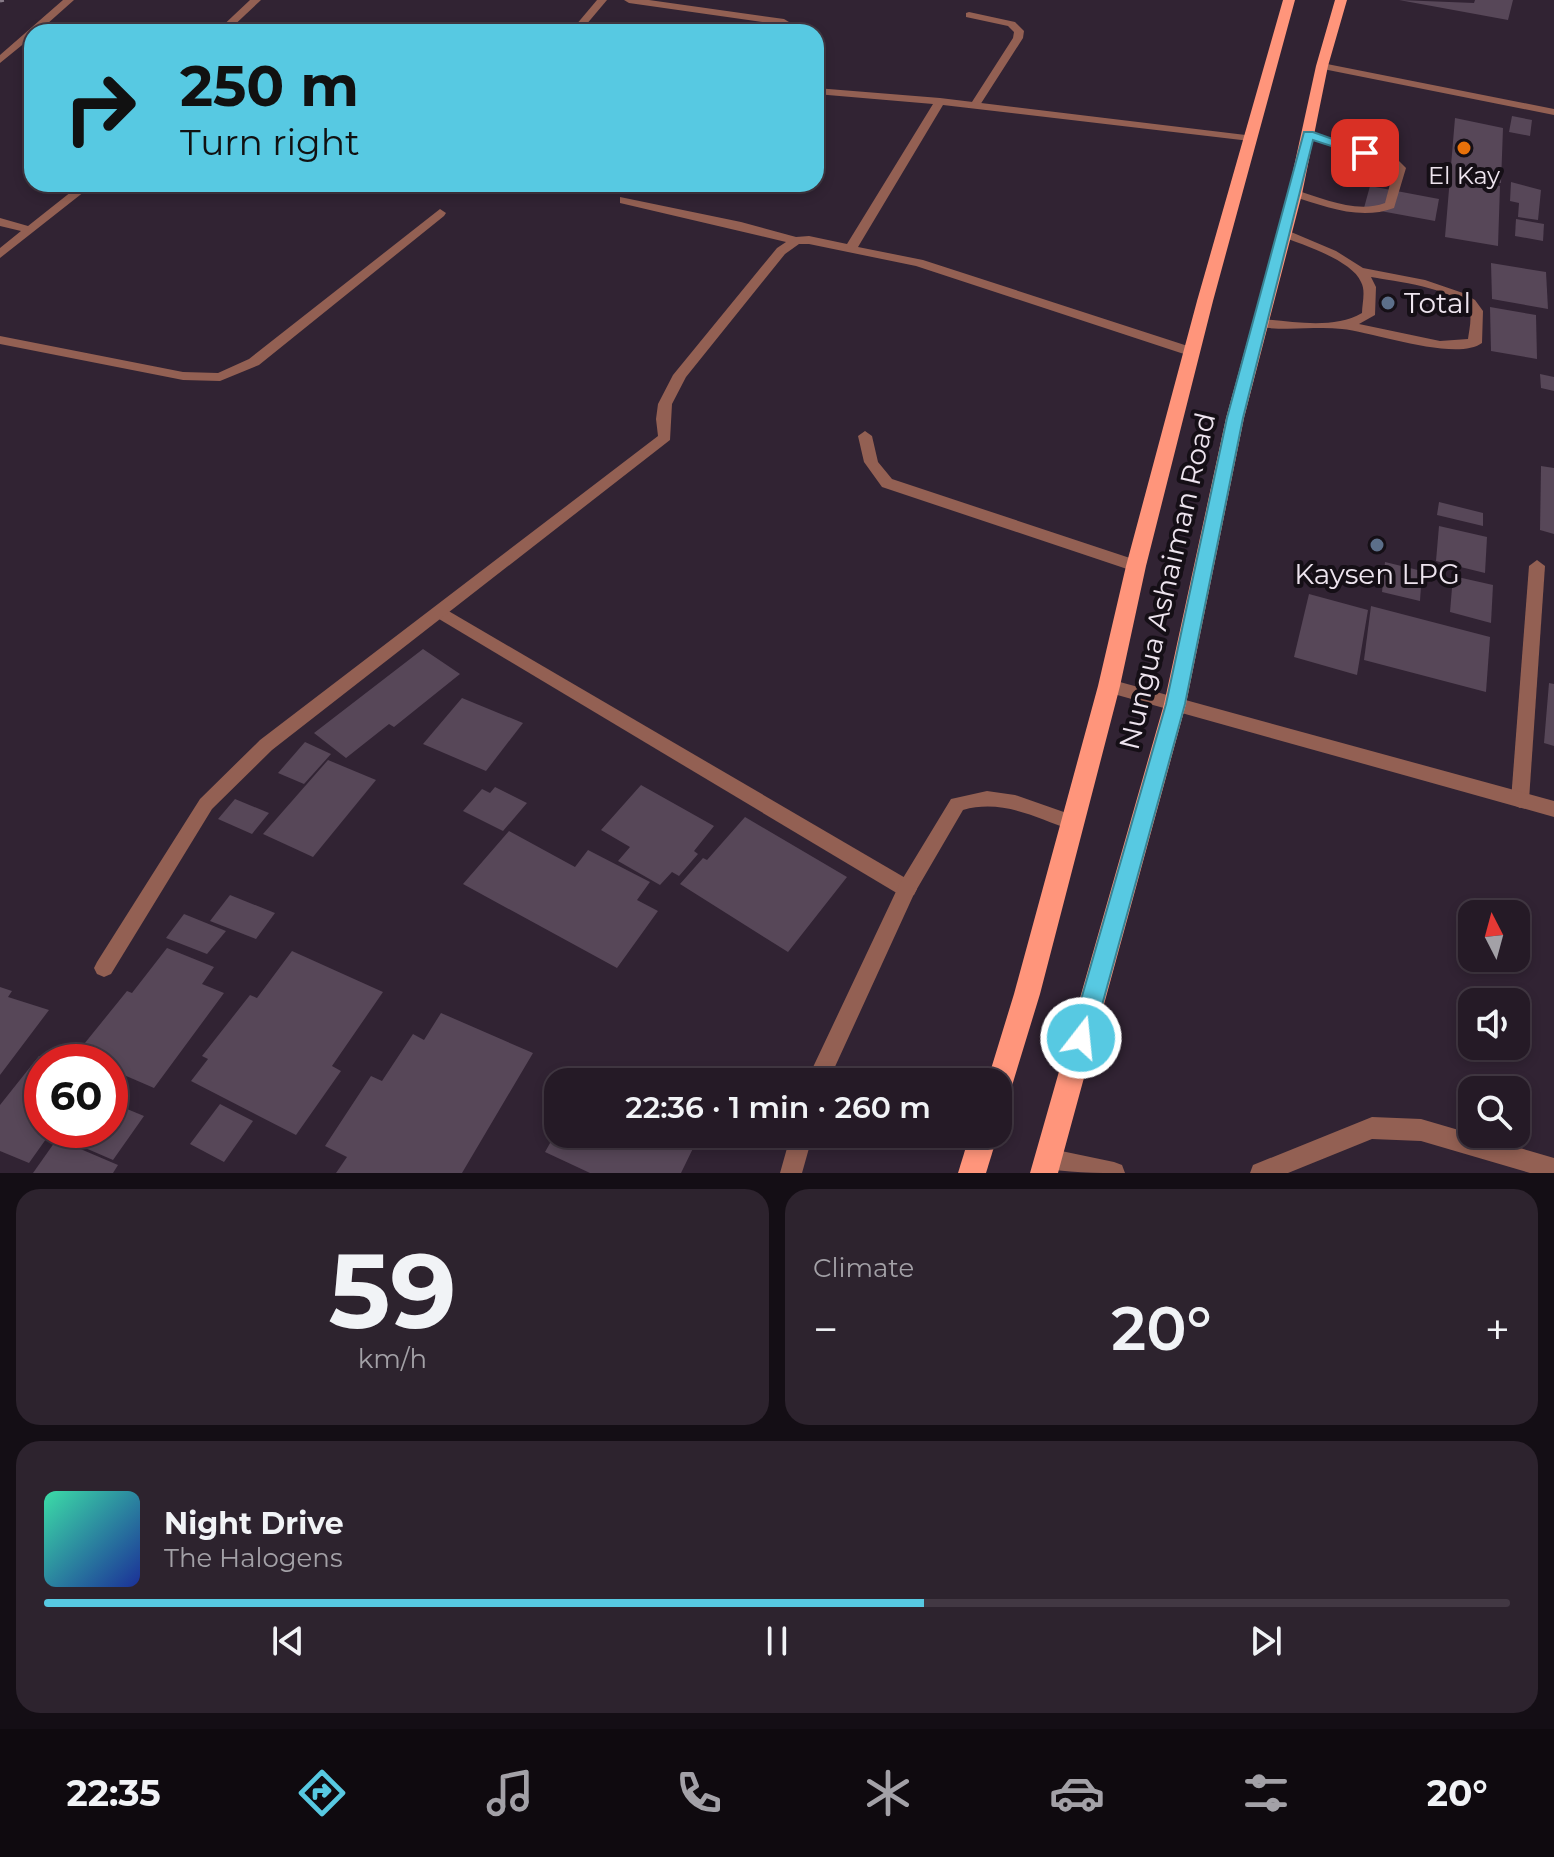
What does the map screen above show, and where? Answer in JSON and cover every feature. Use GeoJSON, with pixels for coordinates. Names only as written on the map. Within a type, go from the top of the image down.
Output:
{"type":"FeatureCollection","features":[{"type":"Feature","properties":{"kind":"main road","name":"Nungua Ashaiman Road"},"geometry":{"type":"LineString","coordinates":[[1004,1068],[1109,686],[1136,566],[1192,352],[1289,0]]}},
{"type":"Feature","properties":{"kind":"main road","name":"Nungua Ashaiman Road"},"geometry":{"type":"LineString","coordinates":[[1046,1166],[1175,704],[1235,418],[1295,194],[1322,66],[1341,0]]}},
{"type":"Feature","properties":{"kind":"main road"},"geometry":{"type":"LineString","coordinates":[[972,1173],[980,1148]]}},
{"type":"Feature","properties":{"kind":"street"},"geometry":{"type":"LineString","coordinates":[[41,24],[69,0]]}},
{"type":"Feature","properties":{"kind":"street"},"geometry":{"type":"LineString","coordinates":[[230,24],[256,0]]}},
{"type":"Feature","properties":{"kind":"street"},"geometry":{"type":"LineString","coordinates":[[582,24],[602,0]]}},
{"type":"Feature","properties":{"kind":"street"},"geometry":{"type":"LineString","coordinates":[[629,0],[784,22]]}},
{"type":"Feature","properties":{"kind":"street"},"geometry":{"type":"LineString","coordinates":[[969,15],[1011,24],[1019,31],[1018,38],[975,105]]}},
{"type":"Feature","properties":{"kind":"street"},"geometry":{"type":"LineString","coordinates":[[0,60],[24,39]]}},
{"type":"Feature","properties":{"kind":"street"},"geometry":{"type":"LineString","coordinates":[[1322,66],[1554,112]]}},
{"type":"Feature","properties":{"kind":"street"},"geometry":{"type":"LineString","coordinates":[[824,92],[940,101],[1250,138]]}},
{"type":"Feature","properties":{"kind":"street"},"geometry":{"type":"LineString","coordinates":[[851,248],[940,101]]}},
{"type":"Feature","properties":{"kind":"street"},"geometry":{"type":"LineString","coordinates":[[1295,194],[1368,211],[1382,210],[1390,205],[1400,168],[1394,162],[1308,135]]}},
{"type":"Feature","properties":{"kind":"street"},"geometry":{"type":"LineString","coordinates":[[0,254],[78,192]]}},
{"type":"Feature","properties":{"kind":"street"},"geometry":{"type":"LineString","coordinates":[[624,200],[796,241],[809,240],[851,248],[932,267],[1192,352]]}},
{"type":"Feature","properties":{"kind":"street"},"geometry":{"type":"LineString","coordinates":[[0,340],[183,376],[220,377],[254,362],[440,213]]}},
{"type":"Feature","properties":{"kind":"street"},"geometry":{"type":"LineString","coordinates":[[0,222],[29,230]]}},
{"type":"Feature","properties":{"kind":"street"},"geometry":{"type":"LineString","coordinates":[[1260,323],[1343,325],[1360,323],[1368,315],[1369,284],[1360,271],[1343,259],[1284,233]]}},
{"type":"Feature","properties":{"kind":"street"},"geometry":{"type":"LineString","coordinates":[[104,968],[206,804],[266,745],[656,447],[665,437],[660,414],[667,395],[680,375],[781,251],[796,241]]}},
{"type":"Feature","properties":{"kind":"street"},"geometry":{"type":"LineString","coordinates":[[1343,325],[1440,345],[1475,343],[1476,311],[1468,299],[1452,292],[1360,271]]}},
{"type":"Feature","properties":{"kind":"street"},"geometry":{"type":"LineString","coordinates":[[865,436],[871,463],[887,483],[1136,566]]}},
{"type":"Feature","properties":{"kind":"street"},"geometry":{"type":"LineString","coordinates":[[1520,800],[1537,566]]}},
{"type":"Feature","properties":{"kind":"street"},"geometry":{"type":"LineString","coordinates":[[440,612],[907,889]]}},
{"type":"Feature","properties":{"kind":"street"},"geometry":{"type":"LineString","coordinates":[[1109,686],[1554,809]]}},
{"type":"Feature","properties":{"kind":"street"},"geometry":{"type":"LineString","coordinates":[[824,1068],[907,889],[957,804],[976,797],[1001,797],[1071,822]]}},
{"type":"Feature","properties":{"kind":"street"},"geometry":{"type":"LineString","coordinates":[[1261,1173],[1372,1128],[1421,1130],[1554,1169]]}},
{"type":"Feature","properties":{"kind":"street"},"geometry":{"type":"LineString","coordinates":[[791,1173],[798,1148]]}},
{"type":"Feature","properties":{"kind":"street"},"geometry":{"type":"LineString","coordinates":[[1046,1166],[1114,1173]]}},
{"type":"Feature","properties":{"kind":"building"},"geometry":{"type":"Polygon","coordinates":[[[1399,0],[1474,3],[1475,0],[1513,0],[1508,20],[1399,0]]]}},
{"type":"Feature","properties":{"kind":"building"},"geometry":{"type":"Polygon","coordinates":[[[1512,116],[1532,120],[1530,136],[1509,132],[1512,116]]]}},
{"type":"Feature","properties":{"kind":"building"},"geometry":{"type":"Polygon","coordinates":[[[1455,118],[1503,128],[1501,183],[1492,182],[1500,186],[1498,246],[1445,237],[1455,118]]]}},
{"type":"Feature","properties":{"kind":"building"},"geometry":{"type":"Polygon","coordinates":[[[1511,182],[1541,190],[1538,220],[1518,217],[1519,203],[1510,201],[1511,182]]]}},
{"type":"Feature","properties":{"kind":"building"},"geometry":{"type":"Polygon","coordinates":[[[1370,186],[1439,199],[1435,221],[1364,208],[1370,186]]]}},
{"type":"Feature","properties":{"kind":"building"},"geometry":{"type":"Polygon","coordinates":[[[1516,219],[1544,224],[1543,241],[1515,236],[1516,219]]]}},
{"type":"Feature","properties":{"kind":"building"},"geometry":{"type":"Polygon","coordinates":[[[1491,263],[1546,272],[1548,309],[1492,299],[1491,263]]]}},
{"type":"Feature","properties":{"kind":"building"},"geometry":{"type":"Polygon","coordinates":[[[1490,307],[1536,315],[1537,359],[1491,351],[1490,307]]]}},
{"type":"Feature","properties":{"kind":"building"},"geometry":{"type":"Polygon","coordinates":[[[1540,374],[1554,377],[1554,391],[1541,388],[1540,374]]]}},
{"type":"Feature","properties":{"kind":"building"},"geometry":{"type":"Polygon","coordinates":[[[1541,466],[1554,468],[1554,534],[1540,530],[1541,466]]]}},
{"type":"Feature","properties":{"kind":"building"},"geometry":{"type":"Polygon","coordinates":[[[1439,502],[1483,513],[1483,526],[1437,515],[1439,502]]]}},
{"type":"Feature","properties":{"kind":"building"},"geometry":{"type":"Polygon","coordinates":[[[1439,526],[1487,537],[1485,573],[1436,561],[1439,526]]]}},
{"type":"Feature","properties":{"kind":"building"},"geometry":{"type":"Polygon","coordinates":[[[1385,562],[1422,571],[1420,601],[1382,592],[1385,562]]]}},
{"type":"Feature","properties":{"kind":"building"},"geometry":{"type":"Polygon","coordinates":[[[1453,576],[1493,585],[1491,623],[1450,612],[1453,576]]]}},
{"type":"Feature","properties":{"kind":"building"},"geometry":{"type":"Polygon","coordinates":[[[1309,594],[1368,610],[1357,675],[1294,657],[1309,594]]]}},
{"type":"Feature","properties":{"kind":"building"},"geometry":{"type":"Polygon","coordinates":[[[1371,606],[1490,637],[1486,692],[1364,660],[1371,606]]]}},
{"type":"Feature","properties":{"kind":"building"},"geometry":{"type":"Polygon","coordinates":[[[423,649],[460,674],[394,727],[389,724],[346,758],[314,733],[423,649]]]}},
{"type":"Feature","properties":{"kind":"building"},"geometry":{"type":"Polygon","coordinates":[[[1549,683],[1554,684],[1554,746],[1544,743],[1549,683]]]}},
{"type":"Feature","properties":{"kind":"building"},"geometry":{"type":"Polygon","coordinates":[[[462,698],[523,723],[486,771],[423,744],[462,698]]]}},
{"type":"Feature","properties":{"kind":"building"},"geometry":{"type":"Polygon","coordinates":[[[305,742],[331,754],[304,784],[278,773],[305,742]]]}},
{"type":"Feature","properties":{"kind":"building"},"geometry":{"type":"Polygon","coordinates":[[[328,760],[376,780],[313,857],[263,834],[328,760]]]}},
{"type":"Feature","properties":{"kind":"building"},"geometry":{"type":"Polygon","coordinates":[[[641,785],[714,826],[694,851],[698,854],[679,876],[672,872],[660,885],[618,861],[630,847],[601,830],[641,785]]]}},
{"type":"Feature","properties":{"kind":"building"},"geometry":{"type":"Polygon","coordinates":[[[495,787],[527,803],[503,831],[463,811],[482,789],[490,793],[495,787]]]}},
{"type":"Feature","properties":{"kind":"building"},"geometry":{"type":"Polygon","coordinates":[[[235,799],[269,813],[252,834],[218,819],[235,799]]]}},
{"type":"Feature","properties":{"kind":"building"},"geometry":{"type":"Polygon","coordinates":[[[745,817],[847,877],[788,952],[680,884],[703,858],[707,860],[745,817]]]}},
{"type":"Feature","properties":{"kind":"building"},"geometry":{"type":"Polygon","coordinates":[[[509,831],[575,867],[588,850],[650,882],[637,900],[658,911],[617,968],[463,884],[509,831]]]}},
{"type":"Feature","properties":{"kind":"building"},"geometry":{"type":"Polygon","coordinates":[[[230,895],[275,913],[256,939],[210,921],[230,895]]]}},
{"type":"Feature","properties":{"kind":"building"},"geometry":{"type":"Polygon","coordinates":[[[184,914],[226,931],[207,954],[166,938],[184,914]]]}},
{"type":"Feature","properties":{"kind":"building"},"geometry":{"type":"Polygon","coordinates":[[[167,948],[214,967],[202,984],[224,993],[154,1088],[128,1077],[128,1044],[84,1044],[127,991],[132,993],[167,948]]]}},
{"type":"Feature","properties":{"kind":"building"},"geometry":{"type":"Polygon","coordinates":[[[292,951],[383,992],[332,1066],[341,1071],[296,1135],[191,1081],[208,1059],[202,1056],[250,995],[257,998],[292,951]]]}},
{"type":"Feature","properties":{"kind":"building"},"geometry":{"type":"Polygon","coordinates":[[[0,987],[12,991],[8,997],[49,1010],[0,1075],[0,987]]]}},
{"type":"Feature","properties":{"kind":"building"},"geometry":{"type":"Polygon","coordinates":[[[441,1013],[533,1053],[462,1173],[336,1173],[347,1157],[325,1146],[371,1076],[382,1081],[413,1034],[424,1040],[441,1013]]]}},
{"type":"Feature","properties":{"kind":"building"},"geometry":{"type":"Polygon","coordinates":[[[24,1075],[24,1148],[40,1148],[29,1163],[0,1151],[0,1105],[24,1075]]]}},
{"type":"Feature","properties":{"kind":"building"},"geometry":{"type":"Polygon","coordinates":[[[220,1104],[253,1121],[224,1162],[190,1144],[220,1104]]]}},
{"type":"Feature","properties":{"kind":"building"},"geometry":{"type":"Polygon","coordinates":[[[128,1109],[144,1116],[128,1139],[128,1109]]]}},
{"type":"Feature","properties":{"kind":"building"},"geometry":{"type":"Polygon","coordinates":[[[51,1148],[78,1148],[118,1165],[113,1173],[33,1173],[51,1148]]]}},
{"type":"Feature","properties":{"kind":"building"},"geometry":{"type":"Polygon","coordinates":[[[85,1148],[121,1148],[113,1160],[85,1148]]]}},
{"type":"Feature","properties":{"kind":"building"},"geometry":{"type":"Polygon","coordinates":[[[547,1148],[693,1148],[681,1173],[590,1173],[545,1152],[547,1148]]]}},
{"type":"Feature","properties":{"kind":"place","name":"El Kay"},"geometry":{"type":"Point","coordinates":[1464,148]}},
{"type":"Feature","properties":{"kind":"place","name":"Total"},"geometry":{"type":"Point","coordinates":[1388,303]}},
{"type":"Feature","properties":{"kind":"place","name":"Kaysen LPG"},"geometry":{"type":"Point","coordinates":[1377,545]}},
{"type":"Feature","properties":{"kind":"route"},"geometry":{"type":"LineString","coordinates":[[1081,1038],[1175,704],[1235,418],[1308,135],[1365,153]]}}]}
